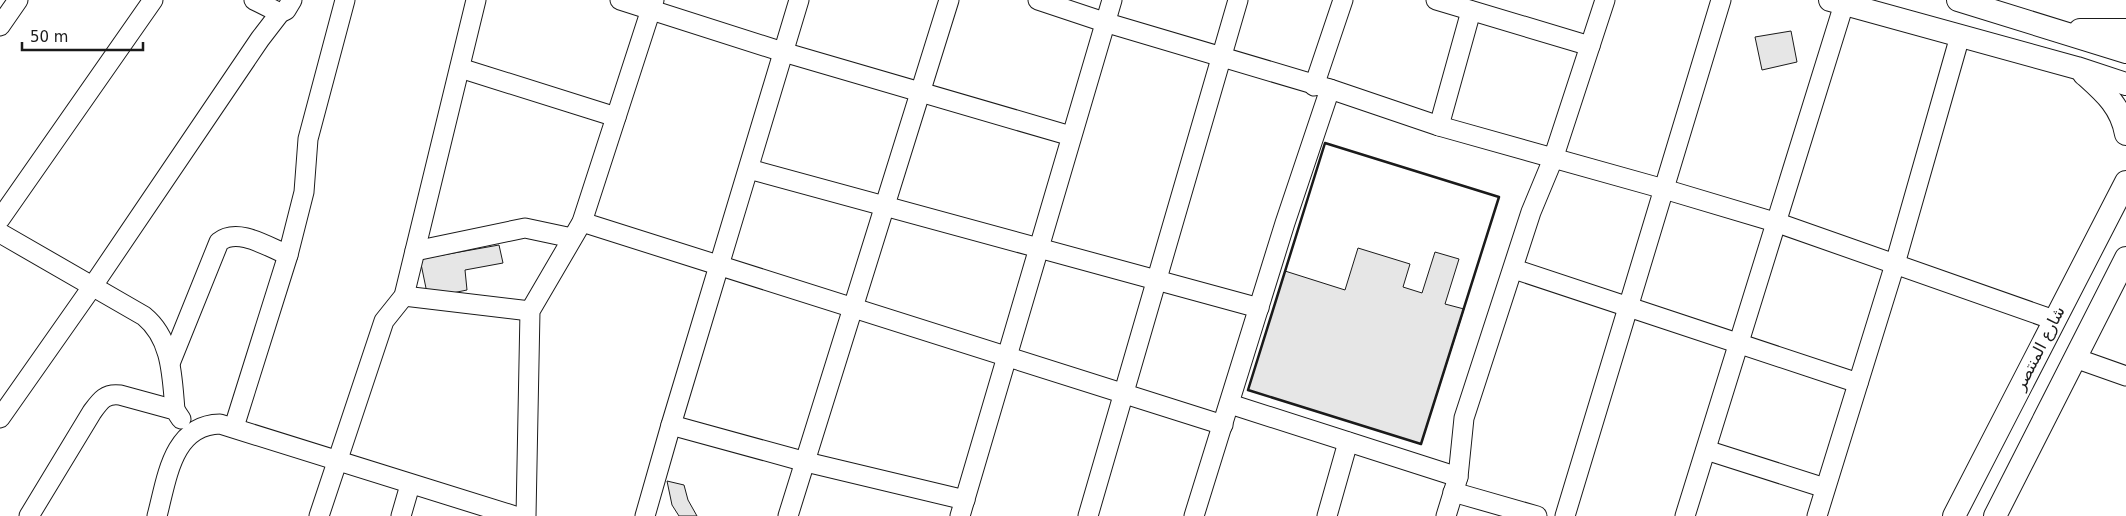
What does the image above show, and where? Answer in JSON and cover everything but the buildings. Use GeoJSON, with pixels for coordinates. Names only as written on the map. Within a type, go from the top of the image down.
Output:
{"type":"FeatureCollection","features":[{"type":"Feature","properties":{"kind":"main road"},"geometry":{"type":"LineString","coordinates":[[1958,0],[2126,52]]}},
{"type":"Feature","properties":{"kind":"main road"},"geometry":{"type":"LineString","coordinates":[[1837,2],[2077,68],[2126,84]]}},
{"type":"Feature","properties":{"kind":"main road"},"geometry":{"type":"LineString","coordinates":[[2055,30],[2126,30]]}},
{"type":"Feature","properties":{"kind":"main road"},"geometry":{"type":"LineString","coordinates":[[2077,68],[2111,98],[2126,134]]}},
{"type":"Feature","properties":{"kind":"main road","name":"شارع المنتصر"},"geometry":{"type":"LineString","coordinates":[[1954,516],[2054,320],[2119,200],[2126,182]]}},
{"type":"Feature","properties":{"kind":"main road"},"geometry":{"type":"LineString","coordinates":[[1995,516],[2126,258]]}},
{"type":"Feature","properties":{"kind":"street"},"geometry":{"type":"LineString","coordinates":[[0,26],[18,0]]}},
{"type":"Feature","properties":{"kind":"street"},"geometry":{"type":"LineString","coordinates":[[0,219],[153,0]]}},
{"type":"Feature","properties":{"kind":"street"},"geometry":{"type":"LineString","coordinates":[[0,418],[286,6],[254,0]]}},
{"type":"Feature","properties":{"kind":"street"},"geometry":{"type":"LineString","coordinates":[[234,427],[288,255],[304,192],[308,138],[345,0]]}},
{"type":"Feature","properties":{"kind":"street"},"geometry":{"type":"LineString","coordinates":[[318,516],[384,321],[404,296],[476,0]]}},
{"type":"Feature","properties":{"kind":"street"},"geometry":{"type":"LineString","coordinates":[[620,0],[652,5],[783,52],[1071,136]]}},
{"type":"Feature","properties":{"kind":"street"},"geometry":{"type":"LineString","coordinates":[[645,516],[799,0]]}},
{"type":"Feature","properties":{"kind":"street"},"geometry":{"type":"LineString","coordinates":[[788,516],[949,0]]}},
{"type":"Feature","properties":{"kind":"street"},"geometry":{"type":"LineString","coordinates":[[1038,0],[1104,22],[1322,87],[1439,126],[1778,223],[2054,320]]}},
{"type":"Feature","properties":{"kind":"street"},"geometry":{"type":"LineString","coordinates":[[671,425],[962,508],[1112,0]]}},
{"type":"Feature","properties":{"kind":"street"},"geometry":{"type":"LineString","coordinates":[[1088,516],[1238,0]]}},
{"type":"Feature","properties":{"kind":"street"},"geometry":{"type":"LineString","coordinates":[[1194,516],[1259,308],[1322,87],[1343,0]]}},
{"type":"Feature","properties":{"kind":"street"},"geometry":{"type":"LineString","coordinates":[[1436,0],[1590,46]]}},
{"type":"Feature","properties":{"kind":"street"},"geometry":{"type":"LineString","coordinates":[[1446,516],[1455,484],[1464,418],[1531,212],[1553,159],[1605,0]]}},
{"type":"Feature","properties":{"kind":"street"},"geometry":{"type":"LineString","coordinates":[[1564,516],[1721,0]]}},
{"type":"Feature","properties":{"kind":"street"},"geometry":{"type":"LineString","coordinates":[[1685,516],[1778,223],[1837,2]]}},
{"type":"Feature","properties":{"kind":"street"},"geometry":{"type":"LineString","coordinates":[[526,516],[530,311],[582,222],[652,5]]}},
{"type":"Feature","properties":{"kind":"street"},"geometry":{"type":"LineString","coordinates":[[1439,126],[1471,10]]}},
{"type":"Feature","properties":{"kind":"street"},"geometry":{"type":"LineString","coordinates":[[1817,516],[1895,264],[1960,36]]}},
{"type":"Feature","properties":{"kind":"street"},"geometry":{"type":"LineString","coordinates":[[460,68],[616,117]]}},
{"type":"Feature","properties":{"kind":"street"},"geometry":{"type":"LineString","coordinates":[[749,168],[1259,308]]}},
{"type":"Feature","properties":{"kind":"street"},"geometry":{"type":"LineString","coordinates":[[582,222],[721,264],[1223,425]]}},
{"type":"Feature","properties":{"kind":"street"},"geometry":{"type":"LineString","coordinates":[[415,251],[525,228],[572,238]]}},
{"type":"Feature","properties":{"kind":"street"},"geometry":{"type":"LineString","coordinates":[[0,233],[92,288],[144,316],[154,324],[171,361],[175,410],[190,433]]}},
{"type":"Feature","properties":{"kind":"street"},"geometry":{"type":"LineString","coordinates":[[171,361],[219,242],[225,237],[241,236],[288,255]]}},
{"type":"Feature","properties":{"kind":"street"},"geometry":{"type":"LineString","coordinates":[[1514,269],[1740,342],[1858,383]]}},
{"type":"Feature","properties":{"kind":"street"},"geometry":{"type":"LineString","coordinates":[[404,296],[530,311]]}},
{"type":"Feature","properties":{"kind":"street"},"geometry":{"type":"LineString","coordinates":[[2075,358],[2126,376]]}},
{"type":"Feature","properties":{"kind":"street"},"geometry":{"type":"LineString","coordinates":[[29,516],[92,412],[104,397],[112,394],[120,395],[175,410]]}},
{"type":"Feature","properties":{"kind":"street"},"geometry":{"type":"LineString","coordinates":[[1230,404],[1348,442],[1537,516]]}},
{"type":"Feature","properties":{"kind":"street"},"geometry":{"type":"LineString","coordinates":[[157,516],[172,463],[181,444],[190,433],[206,424],[234,427],[337,459],[480,511],[515,516]]}},
{"type":"Feature","properties":{"kind":"street"},"geometry":{"type":"LineString","coordinates":[[1327,516],[1348,442]]}},
{"type":"Feature","properties":{"kind":"street"},"geometry":{"type":"LineString","coordinates":[[1706,450],[1825,488]]}},
{"type":"Feature","properties":{"kind":"street"},"geometry":{"type":"LineString","coordinates":[[401,516],[410,485]]}},
{"type":"Feature","properties":{"kind":"wall"},"geometry":{"type":"LineString","coordinates":[[1325,143],[1499,197],[1421,444],[1248,390],[1325,143]]}}]}
